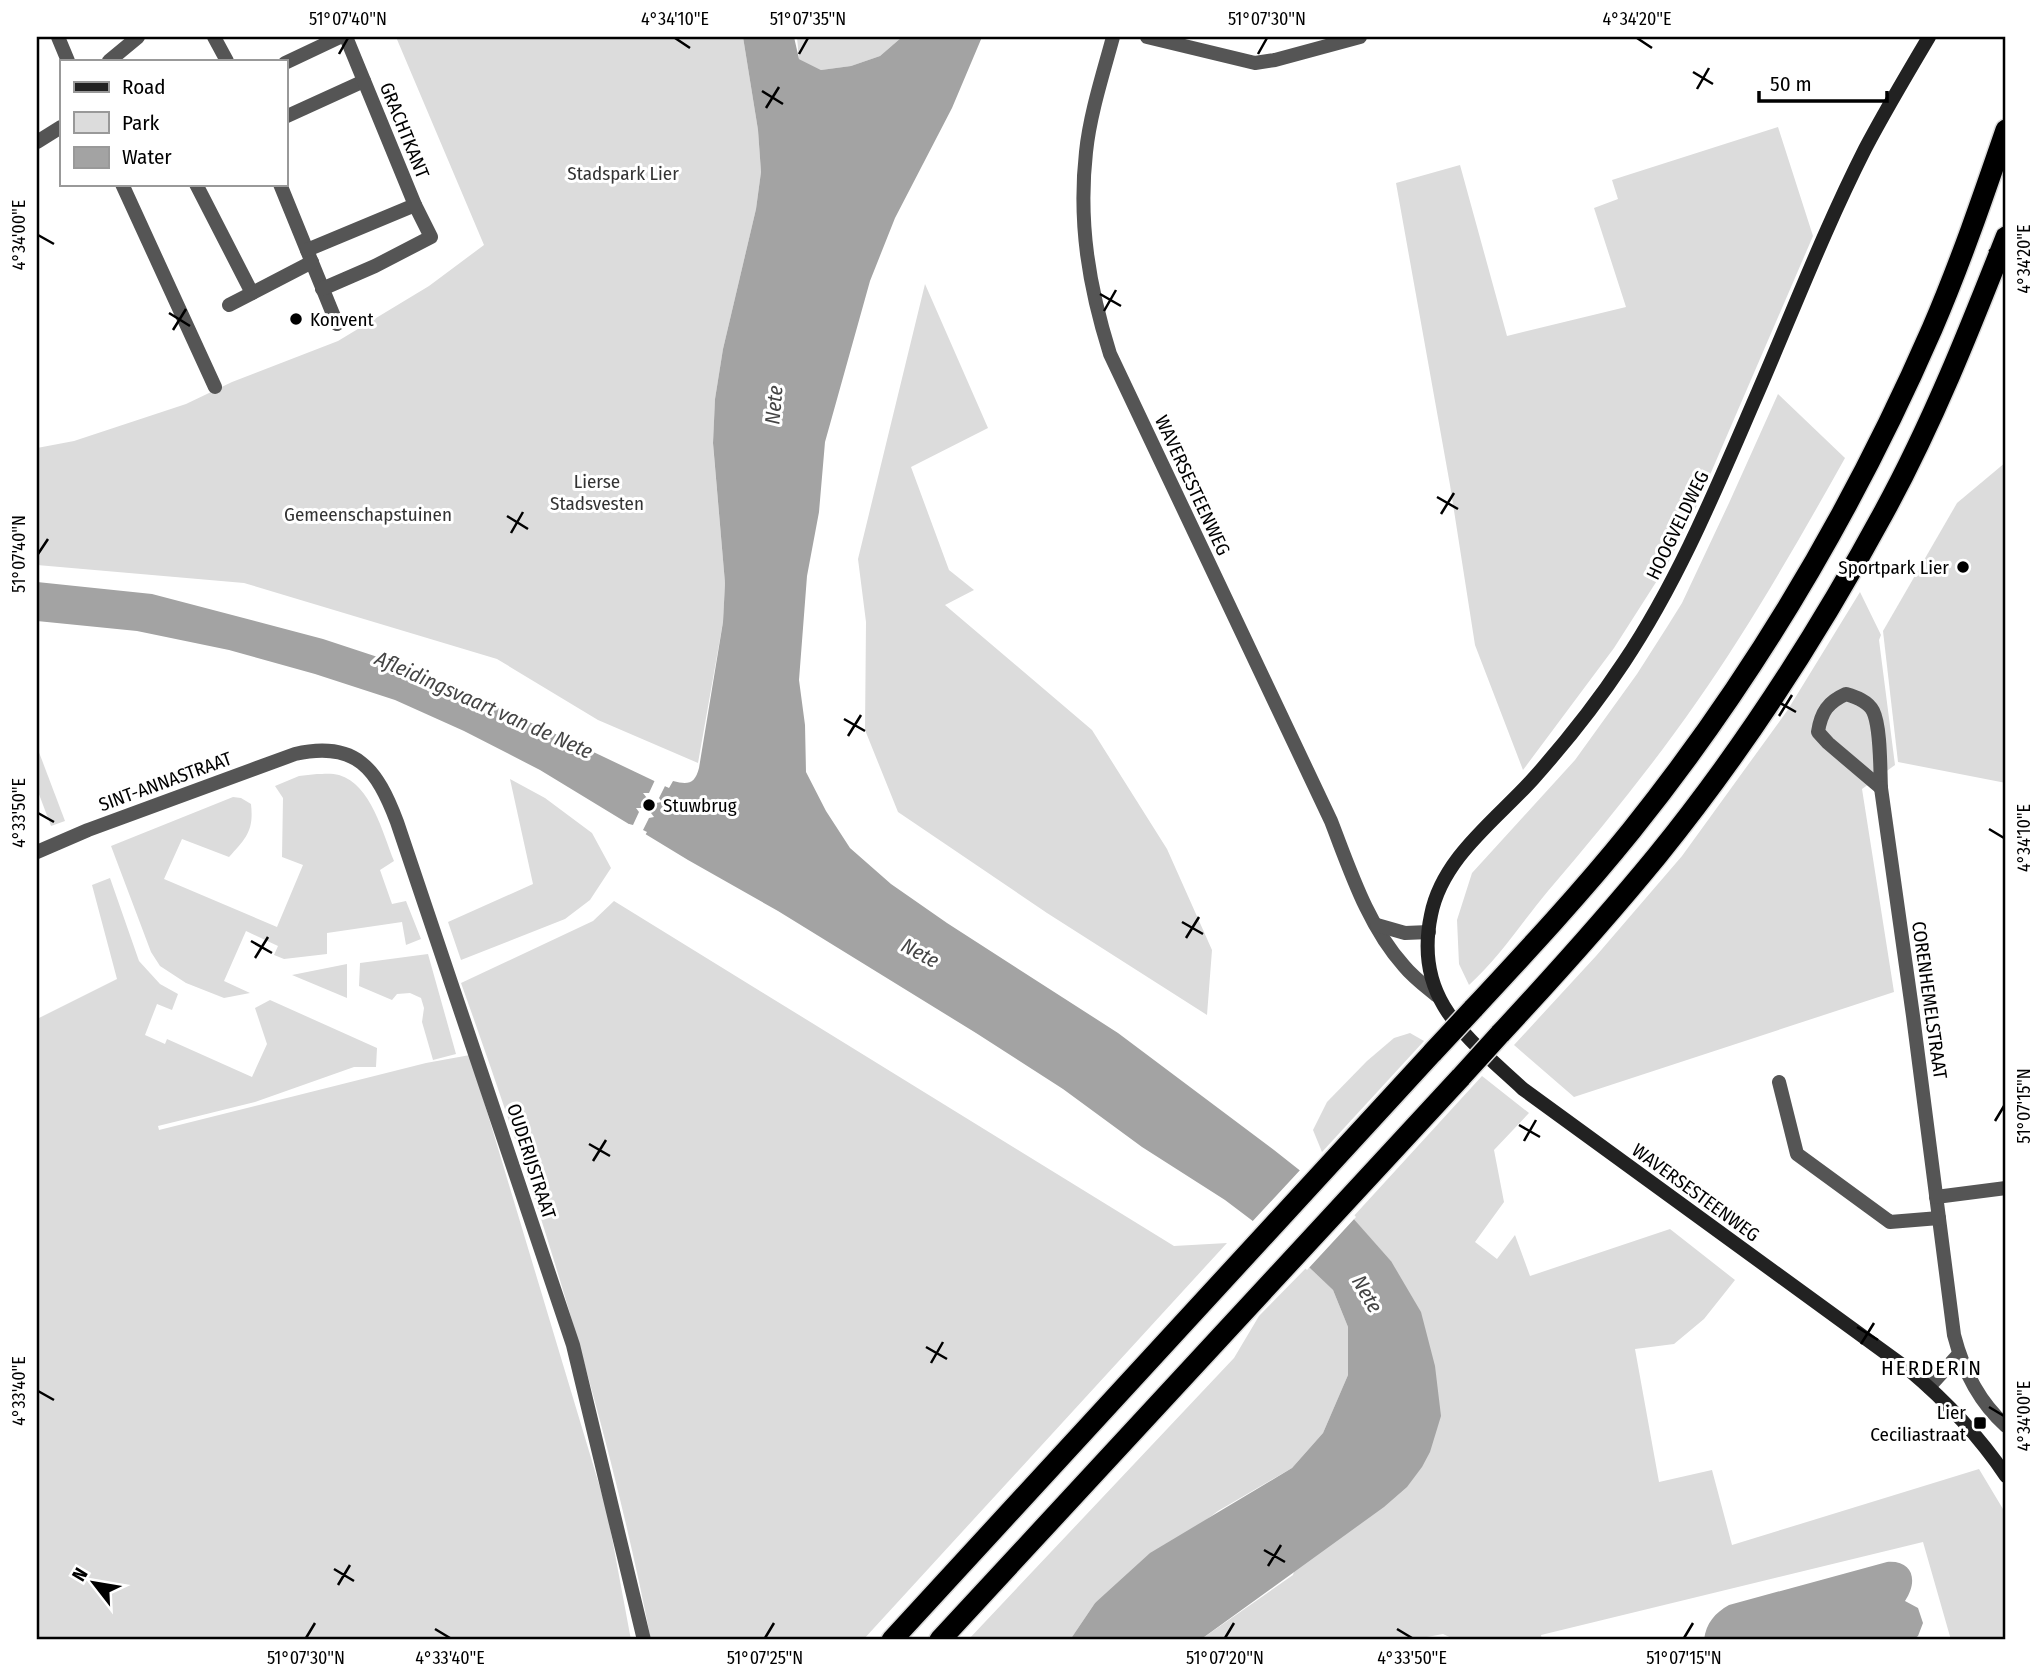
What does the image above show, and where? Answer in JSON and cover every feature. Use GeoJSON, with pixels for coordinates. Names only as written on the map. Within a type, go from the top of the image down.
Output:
{"type":"FeatureCollection","features":[{"type":"Feature","properties":{"kind":"highway"},"geometry":{"type":"LineString","coordinates":[[892,1640],[1592,879],[1640,819],[1730,696],[1816,559],[1885,430],[1933,327],[2006,130]]}},
{"type":"Feature","properties":{"kind":"highway"},"geometry":{"type":"LineString","coordinates":[[940,1640],[1581,946],[1659,853],[1722,769],[1813,632],[1859,556],[1918,445],[1965,342],[2006,237]]}},
{"type":"Feature","properties":{"kind":"main road","name":"HOOGVELDWEG"},"geometry":{"type":"LineString","coordinates":[[1436,995],[1429,968],[1429,932],[1431,914],[1439,889],[1453,863],[1570,736],[1624,663],[1661,603],[1722,477],[1864,152],[1929,37]]}},
{"type":"Feature","properties":{"kind":"main road","name":"WAVERSESTEENWEG"},"geometry":{"type":"LineString","coordinates":[[1436,995],[1469,1040],[1530,1094],[1909,1370],[1959,1417],[1992,1455],[2006,1476]]}},
{"type":"Feature","properties":{"kind":"street"},"geometry":{"type":"LineString","coordinates":[[58,37],[68,60]]}},
{"type":"Feature","properties":{"kind":"street"},"geometry":{"type":"LineString","coordinates":[[110,60],[138,37]]}},
{"type":"Feature","properties":{"kind":"street"},"geometry":{"type":"LineString","coordinates":[[214,37],[226,60]]}},
{"type":"Feature","properties":{"kind":"street"},"geometry":{"type":"LineString","coordinates":[[287,62],[340,37]]}},
{"type":"Feature","properties":{"kind":"street","name":"GRACHTKANT"},"geometry":{"type":"LineString","coordinates":[[323,289],[431,237],[415,205],[346,37]]}},
{"type":"Feature","properties":{"kind":"street","name":"WAVERSESTEENWEG"},"geometry":{"type":"LineString","coordinates":[[1113,37],[1086,150],[1082,202],[1086,255],[1097,313],[1110,354],[1331,821],[1357,886],[1377,926],[1402,964],[1436,995]]}},
{"type":"Feature","properties":{"kind":"street"},"geometry":{"type":"LineString","coordinates":[[1147,37],[1255,63],[1286,58],[1360,37]]}},
{"type":"Feature","properties":{"kind":"street"},"geometry":{"type":"LineString","coordinates":[[287,116],[364,81]]}},
{"type":"Feature","properties":{"kind":"street"},"geometry":{"type":"LineString","coordinates":[[37,142],[60,128]]}},
{"type":"Feature","properties":{"kind":"street"},"geometry":{"type":"LineString","coordinates":[[123,186],[215,387]]}},
{"type":"Feature","properties":{"kind":"street"},"geometry":{"type":"LineString","coordinates":[[197,186],[252,293]]}},
{"type":"Feature","properties":{"kind":"street"},"geometry":{"type":"LineString","coordinates":[[281,186],[337,324]]}},
{"type":"Feature","properties":{"kind":"street"},"geometry":{"type":"LineString","coordinates":[[229,305],[310,256],[415,205]]}},
{"type":"Feature","properties":{"kind":"street","name":"CORENHEMELSTRAAT"},"geometry":{"type":"LineString","coordinates":[[1881,788],[1818,732],[1820,719],[1833,699],[1846,694],[1861,699],[1873,711],[1954,1335],[1959,1354],[1976,1391],[2006,1426]]}},
{"type":"Feature","properties":{"kind":"street","name":"OUDERIJSTRAAT"},"geometry":{"type":"LineString","coordinates":[[309,751],[335,750],[355,758],[367,767],[384,788],[397,821],[573,1345],[644,1640]]}},
{"type":"Feature","properties":{"kind":"street","name":"SINT-ANNASTRAAT"},"geometry":{"type":"LineString","coordinates":[[37,852],[88,830],[309,751]]}},
{"type":"Feature","properties":{"kind":"street"},"geometry":{"type":"LineString","coordinates":[[1377,926],[1405,933],[1429,932]]}},
{"type":"Feature","properties":{"kind":"street"},"geometry":{"type":"LineString","coordinates":[[1779,1083],[1797,1154],[1890,1222],[1939,1218]]}},
{"type":"Feature","properties":{"kind":"street"},"geometry":{"type":"LineString","coordinates":[[1936,1197],[2006,1188]]}},
{"type":"Feature","properties":{"kind":"street"},"geometry":{"type":"LineString","coordinates":[[1929,1387],[1959,1354]]}},
{"type":"Feature","properties":{"kind":"green space"},"geometry":{"type":"Polygon","coordinates":[[[396,37],[743,37],[758,130],[761,172],[756,209],[723,349],[715,399],[713,444],[725,583],[723,622],[698,763],[598,720],[497,659],[244,583],[37,565],[37,448],[74,441],[186,404],[232,382],[338,341],[429,286],[484,245],[396,37]]]}},
{"type":"Feature","properties":{"kind":"green space"},"geometry":{"type":"Polygon","coordinates":[[[797,37],[902,37],[880,56],[851,66],[821,70],[799,59],[797,37]]]}},
{"type":"Feature","properties":{"kind":"green space"},"geometry":{"type":"Polygon","coordinates":[[[1778,127],[1813,236],[1697,505],[1667,565],[1614,648],[1523,770],[1475,645],[1450,485],[1396,183],[1460,165],[1507,336],[1626,307],[1594,208],[1618,199],[1612,180],[1778,127]]]}},
{"type":"Feature","properties":{"kind":"green space"},"geometry":{"type":"Polygon","coordinates":[[[925,284],[988,428],[911,467],[949,570],[974,590],[945,605],[1092,730],[1167,849],[1212,950],[1207,1015],[1047,913],[898,812],[865,730],[866,622],[858,559],[925,284]]]}},
{"type":"Feature","properties":{"kind":"green space"},"geometry":{"type":"Polygon","coordinates":[[[1778,394],[1845,458],[1755,613],[1679,728],[1500,952],[1469,985],[1459,964],[1457,920],[1472,873],[1575,760],[1637,674],[1682,603],[1778,394]]]}},
{"type":"Feature","properties":{"kind":"green space","name":"Sportpark Lier"},"geometry":{"type":"Polygon","coordinates":[[[2006,462],[2006,783],[1898,762],[1883,631],[1957,503],[2006,462]]]}},
{"type":"Feature","properties":{"kind":"green space"},"geometry":{"type":"Polygon","coordinates":[[[1860,592],[1881,635],[1879,640],[1895,765],[1862,789],[1894,992],[1574,1097],[1514,1045],[1596,956],[1682,856],[1787,711],[1860,592]]]}},
{"type":"Feature","properties":{"kind":"green space"},"geometry":{"type":"Polygon","coordinates":[[[37,747],[65,821],[51,826],[37,789],[37,747]]]}},
{"type":"Feature","properties":{"kind":"green space"},"geometry":{"type":"Polygon","coordinates":[[[336,774],[350,780],[368,799],[394,861],[380,870],[392,904],[406,901],[421,939],[406,945],[402,922],[327,933],[327,954],[284,959],[274,955],[278,946],[246,931],[224,981],[250,993],[224,998],[186,983],[160,966],[151,952],[111,846],[233,797],[241,798],[251,804],[250,828],[229,857],[182,839],[164,879],[277,927],[303,865],[282,857],[283,798],[275,786],[299,776],[336,774]]]}},
{"type":"Feature","properties":{"kind":"green space"},"geometry":{"type":"Polygon","coordinates":[[[510,779],[545,798],[592,833],[611,868],[590,900],[565,919],[461,960],[448,922],[533,884],[510,779]]]}},
{"type":"Feature","properties":{"kind":"green space"},"geometry":{"type":"Polygon","coordinates":[[[110,878],[139,961],[160,984],[178,994],[172,1010],[157,1004],[145,1035],[165,1044],[167,1039],[252,1077],[267,1044],[255,1008],[270,1000],[377,1048],[376,1067],[354,1067],[255,1102],[158,1126],[159,1130],[426,1063],[470,1055],[607,1511],[631,1640],[37,1640],[37,1019],[117,979],[92,885],[110,878]]]}},
{"type":"Feature","properties":{"kind":"green space"},"geometry":{"type":"Polygon","coordinates":[[[614,901],[1174,1246],[1227,1243],[863,1640],[651,1640],[614,1473],[592,1390],[517,1145],[461,983],[593,921],[614,901]]]}},
{"type":"Feature","properties":{"kind":"green space"},"geometry":{"type":"Polygon","coordinates":[[[428,954],[456,1054],[433,1060],[422,1022],[424,1008],[421,998],[410,993],[397,994],[392,1000],[359,986],[360,963],[428,954]]]}},
{"type":"Feature","properties":{"kind":"green space"},"geometry":{"type":"Polygon","coordinates":[[[347,964],[347,998],[292,975],[347,964]]]}},
{"type":"Feature","properties":{"kind":"green space"},"geometry":{"type":"Polygon","coordinates":[[[1410,1033],[1424,1041],[1322,1152],[1313,1130],[1327,1102],[1394,1038],[1410,1033]]]}},
{"type":"Feature","properties":{"kind":"green space"},"geometry":{"type":"Polygon","coordinates":[[[1482,1076],[1529,1113],[1494,1150],[1504,1202],[1475,1242],[1497,1259],[1515,1235],[1530,1276],[1670,1229],[1735,1280],[1704,1319],[1674,1344],[1635,1349],[1659,1482],[1712,1470],[1732,1545],[1979,1469],[2006,1514],[2006,1640],[1951,1640],[1923,1542],[1541,1635],[1542,1640],[1456,1640],[1443,1634],[1411,1640],[1200,1640],[1293,1575],[1391,1261],[1352,1218],[1482,1076]]]}},
{"type":"Feature","properties":{"kind":"green space"},"geometry":{"type":"Polygon","coordinates":[[[1308,1266],[1333,1290],[1348,1327],[1348,1375],[1323,1433],[1292,1468],[1218,1511],[1095,1603],[1070,1640],[968,1640],[1234,1358],[1259,1316],[1308,1266]]]}},
{"type":"Feature","properties":{"kind":"water"},"geometry":{"type":"Polygon","coordinates":[[[743,37],[794,37],[799,59],[821,70],[851,66],[880,56],[902,37],[982,37],[952,108],[895,218],[870,281],[825,442],[819,512],[807,576],[799,680],[805,725],[806,772],[826,811],[850,848],[891,884],[1118,1033],[1336,1199],[1391,1261],[1421,1312],[1435,1366],[1441,1416],[1430,1452],[1422,1467],[1407,1487],[1384,1507],[1200,1640],[1070,1640],[1095,1603],[1150,1553],[1292,1468],[1323,1433],[1348,1375],[1348,1327],[1333,1290],[1291,1250],[1225,1200],[1142,1147],[1063,1089],[976,1033],[778,911],[540,770],[464,731],[395,700],[229,650],[137,631],[37,621],[37,582],[152,594],[323,639],[411,668],[669,788],[673,781],[687,783],[693,780],[699,768],[723,622],[725,583],[713,443],[715,399],[723,349],[756,209],[761,172],[758,130],[743,37]]]}},
{"type":"Feature","properties":{"kind":"water"},"geometry":{"type":"Polygon","coordinates":[[[1887,1562],[1903,1565],[1911,1574],[1911,1587],[1905,1601],[1918,1608],[1923,1623],[1918,1636],[1912,1640],[1704,1640],[1712,1619],[1729,1605],[1887,1562]]]}},
{"type":"Feature","properties":{"kind":"pier","name":"Stuwbrug"},"geometry":{"type":"Polygon","coordinates":[[[654,775],[668,784],[674,778],[669,787],[665,786],[659,798],[662,802],[656,803],[651,813],[654,817],[649,818],[643,830],[647,832],[644,837],[628,827],[629,824],[633,825],[639,812],[636,808],[642,808],[647,798],[643,793],[649,793],[655,780],[652,778],[654,775]]]}},
{"type":"Feature","properties":{"kind":"pier"},"geometry":{"type":"Polygon","coordinates":[[[1302,1168],[1338,1197],[1356,1217],[1307,1270],[1289,1252],[1250,1224],[1302,1168]]]}},
{"type":"Feature","properties":{"kind":"place","name":"Konvent"},"geometry":{"type":"Point","coordinates":[296,319]}},
{"type":"Feature","properties":{"kind":"place","name":"Sportpark Lier"},"geometry":{"type":"Point","coordinates":[1963,567]}},
{"type":"Feature","properties":{"kind":"place","name":"Stuwbrug"},"geometry":{"type":"Point","coordinates":[649,805]}},
{"type":"Feature","properties":{"kind":"place","name":"Lier Ceciliastraat"},"geometry":{"type":"Point","coordinates":[1980,1423]}},
{"type":"Feature","properties":{"kind":"district","name":"HERDERIN"},"geometry":{"type":"Point","coordinates":[1932,1368]}},
{"type":"Feature","properties":{"kind":"park label","name":"Stadspark Lier"},"geometry":{"type":"Point","coordinates":[623,173]}},
{"type":"Feature","properties":{"kind":"park label","name":"Lierse Stadsvesten"},"geometry":{"type":"Point","coordinates":[597,492]}},
{"type":"Feature","properties":{"kind":"park label","name":"Gemeenschapstuinen"},"geometry":{"type":"Point","coordinates":[368,514]}},
{"type":"Feature","properties":{"kind":"water label","name":"Nete"},"geometry":{"type":"Point","coordinates":[774,405]}},
{"type":"Feature","properties":{"kind":"water label","name":"Afleidingsvaart van de Nete"},"geometry":{"type":"Point","coordinates":[484,705]}},
{"type":"Feature","properties":{"kind":"water label","name":"Nete"},"geometry":{"type":"Point","coordinates":[920,953]}},
{"type":"Feature","properties":{"kind":"water label","name":"Nete"},"geometry":{"type":"Point","coordinates":[1367,1294]}}]}
